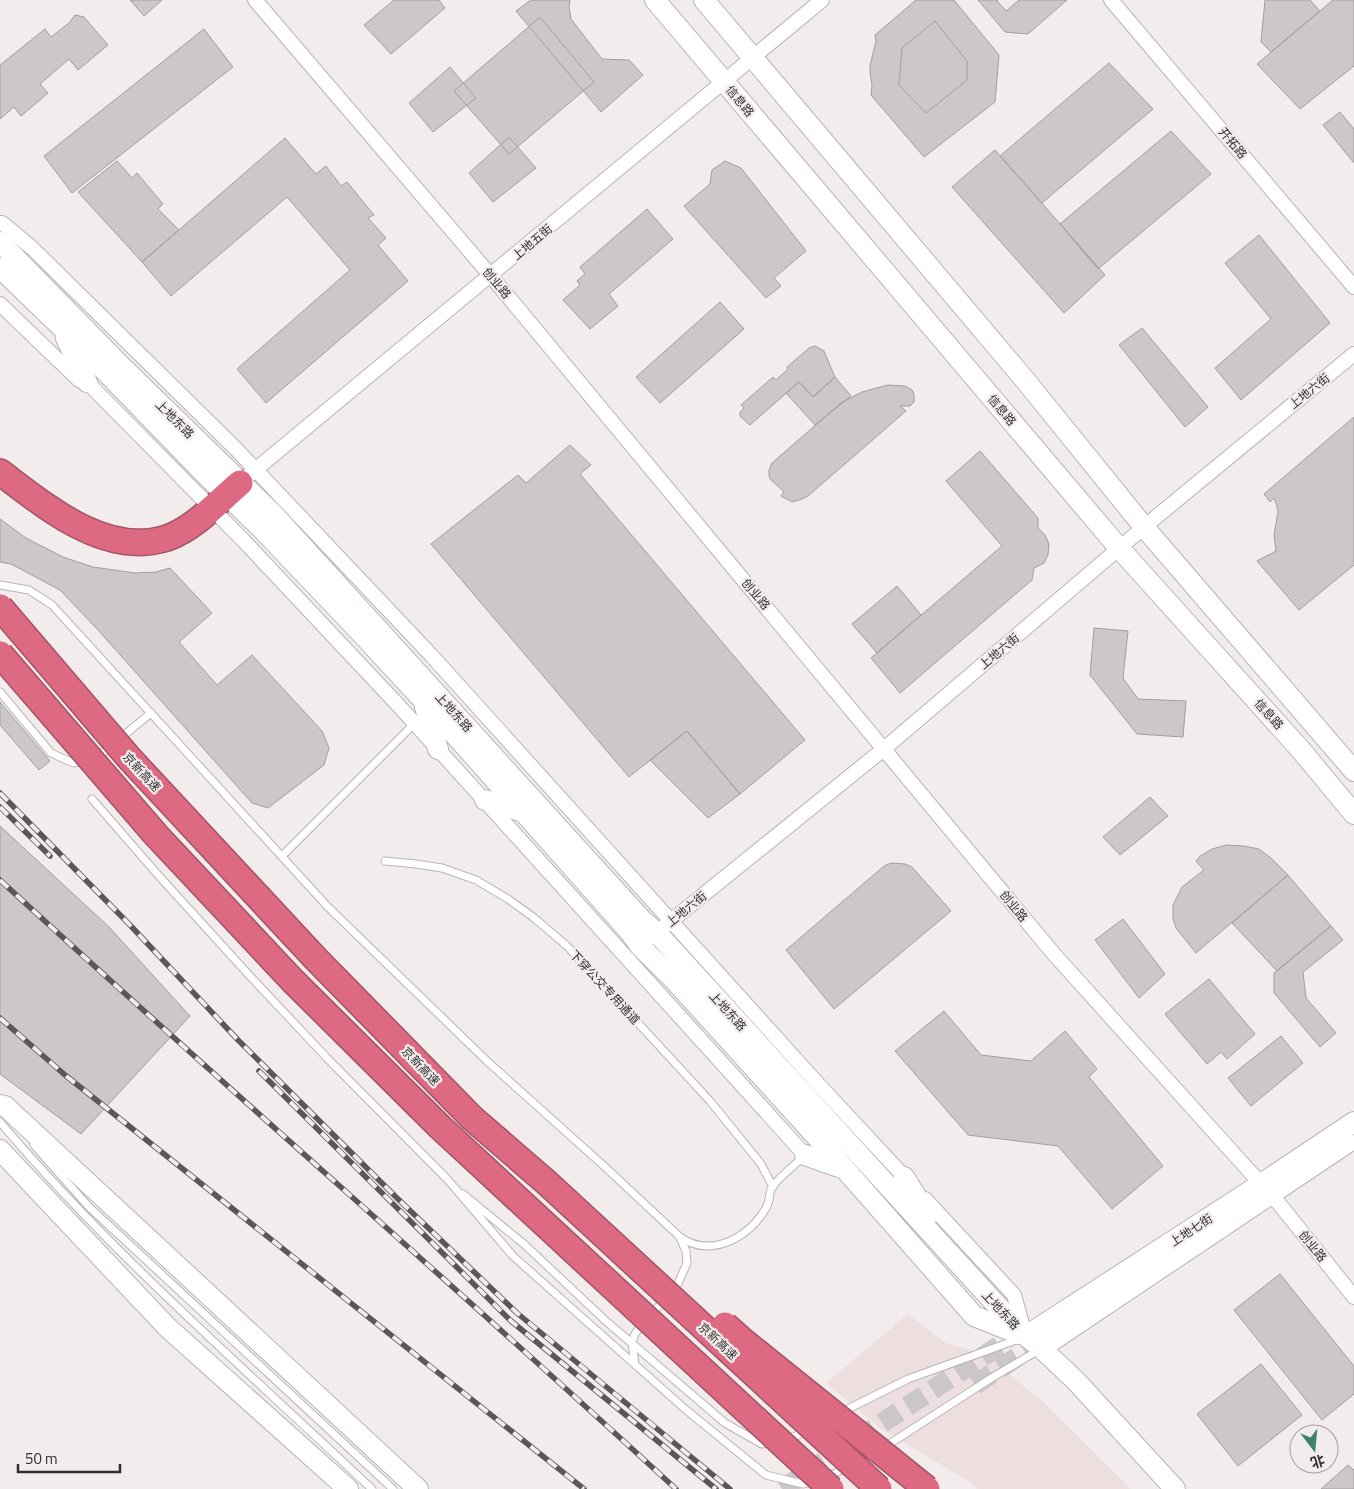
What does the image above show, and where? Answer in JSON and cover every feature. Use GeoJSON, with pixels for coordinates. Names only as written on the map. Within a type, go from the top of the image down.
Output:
{"type":"FeatureCollection","features":[{"type":"Feature","properties":{"kind":"highway"},"geometry":{"type":"LineString","coordinates":[[0,472],[38,501],[86,531],[116,540],[143,542],[167,538],[192,525],[233,488]]}},
{"type":"Feature","properties":{"kind":"highway","name":"京新高速"},"geometry":{"type":"LineString","coordinates":[[0,607],[130,759],[316,958],[472,1118],[546,1182],[878,1489]]}},
{"type":"Feature","properties":{"kind":"highway"},"geometry":{"type":"LineString","coordinates":[[0,654],[156,835],[293,981],[440,1127],[831,1489]]}},
{"type":"Feature","properties":{"kind":"highway"},"geometry":{"type":"LineString","coordinates":[[394,1038],[547,1162],[743,1341],[927,1489]]}},
{"type":"Feature","properties":{"kind":"main road","name":"信息路"},"geometry":{"type":"LineString","coordinates":[[655,0],[1120,548],[1300,749],[1354,814]]}},
{"type":"Feature","properties":{"kind":"main road"},"geometry":{"type":"LineString","coordinates":[[704,0],[1025,380],[1144,527],[1354,771]]}},
{"type":"Feature","properties":{"kind":"main road","name":"上地东路"},"geometry":{"type":"LineString","coordinates":[[0,242],[122,367],[233,488],[327,597],[423,700],[630,932],[640,946],[672,963],[770,1059],[895,1193],[931,1235],[1034,1342],[1094,1400],[1175,1489]]}},
{"type":"Feature","properties":{"kind":"main road","name":"上地东路"},"geometry":{"type":"LineString","coordinates":[[0,268],[233,488],[280,522],[642,920],[664,927],[672,963],[844,1168],[974,1316],[1034,1342]]}},
{"type":"Feature","properties":{"kind":"main road"},"geometry":{"type":"LineString","coordinates":[[60,325],[87,382]]}},
{"type":"Feature","properties":{"kind":"main road"},"geometry":{"type":"LineString","coordinates":[[423,700],[438,749]]}},
{"type":"Feature","properties":{"kind":"main road"},"geometry":{"type":"LineString","coordinates":[[485,800],[523,812]]}},
{"type":"Feature","properties":{"kind":"main road"},"geometry":{"type":"LineString","coordinates":[[0,1106],[5,1106],[418,1489]]}},
{"type":"Feature","properties":{"kind":"main road","name":"上地七街"},"geometry":{"type":"LineString","coordinates":[[1266,1189],[1354,1122]]}},
{"type":"Feature","properties":{"kind":"main road","name":"上地七街"},"geometry":{"type":"LineString","coordinates":[[1034,1342],[1266,1189],[1354,1139]]}},
{"type":"Feature","properties":{"kind":"main road"},"geometry":{"type":"LineString","coordinates":[[0,1150],[167,1327],[348,1489]]}},
{"type":"Feature","properties":{"kind":"main road"},"geometry":{"type":"LineString","coordinates":[[806,1155],[844,1168]]}},
{"type":"Feature","properties":{"kind":"main road"},"geometry":{"type":"LineString","coordinates":[[904,1177],[929,1216],[931,1235]]}},
{"type":"Feature","properties":{"kind":"street","name":"创业路"},"geometry":{"type":"LineString","coordinates":[[255,0],[491,276],[1053,952],[1266,1189],[1354,1297]]}},
{"type":"Feature","properties":{"kind":"street","name":"上地五街"},"geometry":{"type":"LineString","coordinates":[[233,488],[822,0]]}},
{"type":"Feature","properties":{"kind":"street","name":"开拓路"},"geometry":{"type":"LineString","coordinates":[[1111,0],[1354,287]]}},
{"type":"Feature","properties":{"kind":"street"},"geometry":{"type":"LineString","coordinates":[[0,223],[32,248],[233,488],[415,723],[485,800],[672,963],[904,1177],[1014,1296],[1034,1342]]}},
{"type":"Feature","properties":{"kind":"street"},"geometry":{"type":"LineString","coordinates":[[0,304],[79,380],[87,382],[233,488]]}},
{"type":"Feature","properties":{"kind":"street","name":"上地六街"},"geometry":{"type":"LineString","coordinates":[[640,946],[885,748],[1144,527],[1354,354]]}},
{"type":"Feature","properties":{"kind":"street"},"geometry":{"type":"LineString","coordinates":[[672,963],[806,1155]]}},
{"type":"Feature","properties":{"kind":"lane"},"geometry":{"type":"LineString","coordinates":[[0,585],[29,590],[52,605],[328,907],[488,1062],[604,1166],[680,1238],[688,1243],[703,1247],[730,1242],[755,1224],[767,1205],[772,1187],[806,1155]]}},
{"type":"Feature","properties":{"kind":"lane"},"geometry":{"type":"LineString","coordinates":[[0,692],[51,753],[73,763],[97,758],[151,714]]}},
{"type":"Feature","properties":{"kind":"lane"},"geometry":{"type":"LineString","coordinates":[[282,856],[415,723]]}},
{"type":"Feature","properties":{"kind":"lane"},"geometry":{"type":"LineString","coordinates":[[92,799],[159,876],[268,995],[327,1058],[448,1180],[512,1256],[685,1409],[766,1475],[803,1484],[831,1476],[857,1462]]}},
{"type":"Feature","properties":{"kind":"lane","name":"下穿公交专用通道"},"geometry":{"type":"LineString","coordinates":[[385,861],[442,868],[476,880],[533,917],[574,953],[710,1101],[761,1164],[772,1187]]}},
{"type":"Feature","properties":{"kind":"lane"},"geometry":{"type":"LineString","coordinates":[[0,1106],[89,1207],[393,1489]]}},
{"type":"Feature","properties":{"kind":"lane"},"geometry":{"type":"LineString","coordinates":[[0,1122],[31,1158],[115,1246],[372,1489]]}},
{"type":"Feature","properties":{"kind":"lane"},"geometry":{"type":"LineString","coordinates":[[448,1180],[525,1245],[569,1288],[725,1423],[762,1444],[796,1436],[820,1424]]}},
{"type":"Feature","properties":{"kind":"lane"},"geometry":{"type":"LineString","coordinates":[[635,1365],[632,1343],[634,1336],[640,1326],[676,1288],[687,1263],[686,1251],[680,1238]]}},
{"type":"Feature","properties":{"kind":"lane"},"geometry":{"type":"LineString","coordinates":[[828,1420],[908,1379],[1034,1342]]}},
{"type":"Feature","properties":{"kind":"lane"},"geometry":{"type":"LineString","coordinates":[[874,1453],[891,1444],[993,1377],[1034,1342]]}},
{"type":"Feature","properties":{"kind":"shaded area"},"geometry":{"type":"Polygon","coordinates":[[[908,1314],[945,1343],[985,1354],[1043,1402],[1131,1489],[977,1489],[970,1482],[880,1428],[826,1383],[908,1314]]]}},
{"type":"Feature","properties":{"kind":"building"},"geometry":{"type":"Polygon","coordinates":[[[130,0],[162,0],[144,16],[130,0]]]}},
{"type":"Feature","properties":{"kind":"building"},"geometry":{"type":"Polygon","coordinates":[[[394,0],[439,0],[445,8],[391,54],[364,25],[394,0]]]}},
{"type":"Feature","properties":{"kind":"building"},"geometry":{"type":"Polygon","coordinates":[[[531,0],[570,0],[571,19],[602,59],[629,60],[643,75],[601,112],[516,11],[531,0]]]}},
{"type":"Feature","properties":{"kind":"building"},"geometry":{"type":"Polygon","coordinates":[[[916,0],[954,0],[999,55],[995,102],[924,157],[871,95],[870,66],[876,41],[875,35],[916,0]]]}},
{"type":"Feature","properties":{"kind":"building"},"geometry":{"type":"Polygon","coordinates":[[[978,0],[998,0],[1006,11],[1019,0],[1067,0],[1028,34],[1005,32],[978,0]]]}},
{"type":"Feature","properties":{"kind":"building"},"geometry":{"type":"Polygon","coordinates":[[[1265,0],[1310,0],[1320,11],[1271,52],[1261,42],[1265,0]]]}},
{"type":"Feature","properties":{"kind":"building"},"geometry":{"type":"Polygon","coordinates":[[[1333,0],[1354,0],[1354,66],[1300,109],[1257,64],[1333,0]]]}},
{"type":"Feature","properties":{"kind":"building"},"geometry":{"type":"Polygon","coordinates":[[[75,15],[84,17],[108,45],[78,70],[69,59],[40,84],[48,93],[21,116],[14,107],[0,119],[0,65],[45,29],[51,37],[69,23],[75,15]]]}},
{"type":"Feature","properties":{"kind":"building"},"geometry":{"type":"Polygon","coordinates":[[[540,17],[594,82],[509,154],[454,91],[540,17]]]}},
{"type":"Feature","properties":{"kind":"building"},"geometry":{"type":"Polygon","coordinates":[[[935,21],[967,61],[967,80],[926,113],[899,85],[902,48],[935,21]]]}},
{"type":"Feature","properties":{"kind":"building"},"geometry":{"type":"Polygon","coordinates":[[[204,29],[233,67],[72,193],[44,156],[204,29]]]}},
{"type":"Feature","properties":{"kind":"building"},"geometry":{"type":"Polygon","coordinates":[[[1109,63],[1153,109],[1042,203],[1000,156],[1109,63]]]}},
{"type":"Feature","properties":{"kind":"building"},"geometry":{"type":"Polygon","coordinates":[[[450,67],[476,98],[433,132],[409,103],[450,67]]]}},
{"type":"Feature","properties":{"kind":"building"},"geometry":{"type":"Polygon","coordinates":[[[1340,112],[1354,129],[1354,163],[1323,125],[1340,112]]]}},
{"type":"Feature","properties":{"kind":"building"},"geometry":{"type":"Polygon","coordinates":[[[1171,131],[1211,174],[1098,269],[1060,224],[1171,131]]]}},
{"type":"Feature","properties":{"kind":"building"},"geometry":{"type":"Polygon","coordinates":[[[509,137],[536,168],[493,202],[469,173],[509,137]]]}},
{"type":"Feature","properties":{"kind":"building"},"geometry":{"type":"Polygon","coordinates":[[[285,138],[316,174],[326,166],[341,186],[347,182],[374,215],[368,218],[386,238],[378,245],[408,281],[266,403],[237,369],[350,270],[287,197],[171,296],[142,262],[285,138]]]}},
{"type":"Feature","properties":{"kind":"building"},"geometry":{"type":"Polygon","coordinates":[[[995,150],[1105,275],[1064,313],[952,187],[995,150]]]}},
{"type":"Feature","properties":{"kind":"building"},"geometry":{"type":"Polygon","coordinates":[[[117,161],[132,178],[137,173],[163,204],[158,209],[179,230],[142,262],[78,192],[117,161]]]}},
{"type":"Feature","properties":{"kind":"building"},"geometry":{"type":"Polygon","coordinates":[[[725,161],[741,168],[806,251],[774,278],[781,286],[766,298],[684,206],[710,184],[712,170],[725,161]]]}},
{"type":"Feature","properties":{"kind":"building"},"geometry":{"type":"Polygon","coordinates":[[[647,209],[673,239],[609,294],[618,306],[590,329],[563,300],[580,285],[577,281],[585,274],[580,267],[647,209]]]}},
{"type":"Feature","properties":{"kind":"building"},"geometry":{"type":"Polygon","coordinates":[[[1259,235],[1330,323],[1241,400],[1215,368],[1271,319],[1225,263],[1259,235]]]}},
{"type":"Feature","properties":{"kind":"building"},"geometry":{"type":"Polygon","coordinates":[[[720,302],[744,329],[660,403],[636,377],[720,302]]]}},
{"type":"Feature","properties":{"kind":"building"},"geometry":{"type":"Polygon","coordinates":[[[1142,328],[1208,407],[1185,427],[1119,345],[1142,328]]]}},
{"type":"Feature","properties":{"kind":"building"},"geometry":{"type":"Polygon","coordinates":[[[815,346],[824,351],[835,377],[813,397],[799,382],[750,425],[740,416],[740,412],[744,408],[741,405],[773,377],[776,380],[788,369],[787,367],[809,348],[815,346]]]}},
{"type":"Feature","properties":{"kind":"building"},"geometry":{"type":"Polygon","coordinates":[[[835,377],[851,396],[815,425],[786,393],[799,382],[813,397],[835,377]]]}},
{"type":"Feature","properties":{"kind":"building"},"geometry":{"type":"Polygon","coordinates":[[[888,385],[905,386],[912,390],[914,402],[910,406],[900,406],[906,411],[808,496],[792,502],[781,496],[784,492],[770,479],[769,470],[772,463],[841,403],[862,392],[888,385]]]}},
{"type":"Feature","properties":{"kind":"building"},"geometry":{"type":"Polygon","coordinates":[[[1354,417],[1354,565],[1299,610],[1257,561],[1276,551],[1274,535],[1278,512],[1277,506],[1274,498],[1270,502],[1264,494],[1354,417]]]}},
{"type":"Feature","properties":{"kind":"building"},"geometry":{"type":"Polygon","coordinates":[[[570,445],[591,465],[580,474],[805,740],[740,794],[687,731],[629,777],[431,544],[518,475],[526,483],[570,445]]]}},
{"type":"Feature","properties":{"kind":"building"},"geometry":{"type":"Polygon","coordinates":[[[980,451],[1038,518],[1038,528],[1045,535],[1049,544],[1048,555],[1044,563],[1034,568],[1032,580],[900,693],[871,658],[1002,546],[946,481],[980,451]]]}},
{"type":"Feature","properties":{"kind":"building"},"geometry":{"type":"Polygon","coordinates":[[[0,519],[26,538],[63,557],[93,567],[135,573],[156,572],[170,568],[212,613],[179,642],[217,685],[252,655],[322,731],[329,748],[324,765],[268,808],[252,803],[60,590],[11,564],[0,562],[0,519]]]}},
{"type":"Feature","properties":{"kind":"building"},"geometry":{"type":"Polygon","coordinates":[[[897,586],[921,615],[877,653],[852,624],[897,586]]]}},
{"type":"Feature","properties":{"kind":"building"},"geometry":{"type":"Polygon","coordinates":[[[1094,628],[1128,631],[1123,678],[1138,699],[1186,701],[1183,737],[1137,734],[1090,675],[1094,628]]]}},
{"type":"Feature","properties":{"kind":"building"},"geometry":{"type":"Polygon","coordinates":[[[0,702],[50,761],[39,770],[0,725],[0,702]]]}},
{"type":"Feature","properties":{"kind":"building"},"geometry":{"type":"Polygon","coordinates":[[[687,731],[740,794],[708,818],[650,760],[687,731]]]}},
{"type":"Feature","properties":{"kind":"building"},"geometry":{"type":"Polygon","coordinates":[[[1150,797],[1168,816],[1120,855],[1103,837],[1150,797]]]}},
{"type":"Feature","properties":{"kind":"building"},"geometry":{"type":"Polygon","coordinates":[[[0,826],[109,927],[190,1016],[81,1134],[0,1074],[0,826]]]}},
{"type":"Feature","properties":{"kind":"building"},"geometry":{"type":"Polygon","coordinates":[[[1226,845],[1259,849],[1288,875],[1196,953],[1176,928],[1173,919],[1173,905],[1182,887],[1204,870],[1196,861],[1200,856],[1212,849],[1226,845]]]}},
{"type":"Feature","properties":{"kind":"building"},"geometry":{"type":"Polygon","coordinates":[[[891,863],[905,864],[912,867],[951,911],[834,1009],[786,950],[884,866],[891,863]]]}},
{"type":"Feature","properties":{"kind":"building"},"geometry":{"type":"Polygon","coordinates":[[[1288,875],[1331,926],[1277,971],[1232,923],[1288,875]]]}},
{"type":"Feature","properties":{"kind":"building"},"geometry":{"type":"Polygon","coordinates":[[[1123,919],[1165,974],[1139,998],[1095,940],[1123,919]]]}},
{"type":"Feature","properties":{"kind":"building"},"geometry":{"type":"Polygon","coordinates":[[[1331,926],[1343,940],[1303,972],[1306,998],[1336,1033],[1320,1047],[1274,993],[1274,973],[1331,926]]]}},
{"type":"Feature","properties":{"kind":"building"},"geometry":{"type":"Polygon","coordinates":[[[1209,979],[1255,1034],[1227,1059],[1221,1052],[1207,1064],[1165,1014],[1209,979]]]}},
{"type":"Feature","properties":{"kind":"building"},"geometry":{"type":"Polygon","coordinates":[[[944,1011],[981,1055],[1031,1061],[1065,1031],[1097,1069],[1089,1077],[1163,1166],[1112,1209],[1058,1146],[968,1135],[895,1051],[944,1011]]]}},
{"type":"Feature","properties":{"kind":"building"},"geometry":{"type":"Polygon","coordinates":[[[1281,1036],[1303,1063],[1251,1106],[1228,1078],[1281,1036]]]}},
{"type":"Feature","properties":{"kind":"building"},"geometry":{"type":"Polygon","coordinates":[[[1280,1274],[1354,1366],[1354,1394],[1322,1420],[1234,1310],[1280,1274]]]}},
{"type":"Feature","properties":{"kind":"building"},"geometry":{"type":"Polygon","coordinates":[[[1261,1364],[1302,1415],[1238,1466],[1197,1414],[1261,1364]]]}},
{"type":"Feature","properties":{"kind":"building"},"geometry":{"type":"Polygon","coordinates":[[[1348,1465],[1354,1470],[1354,1489],[1321,1489],[1339,1474],[1348,1465]]]}},
{"type":"Feature","properties":{"kind":"tunnel"},"geometry":{"type":"LineString","coordinates":[[975,1385],[1049,1336]]}},
{"type":"Feature","properties":{"kind":"tunnel"},"geometry":{"type":"LineString","coordinates":[[782,1489],[1008,1340]]}},
{"type":"Feature","properties":{"kind":"tunnel"},"geometry":{"type":"LineString","coordinates":[[820,1489],[889,1443]]}},
{"type":"Feature","properties":{"kind":"railway"},"geometry":{"type":"LineString","coordinates":[[0,793],[129,924],[238,1040],[398,1199],[517,1313],[730,1489]]}},
{"type":"Feature","properties":{"kind":"railway"},"geometry":{"type":"LineString","coordinates":[[0,807],[50,856]]}},
{"type":"Feature","properties":{"kind":"railway"},"geometry":{"type":"LineString","coordinates":[[0,880],[676,1489]]}},
{"type":"Feature","properties":{"kind":"railway"},"geometry":{"type":"LineString","coordinates":[[0,1018],[65,1075],[584,1489]]}},
{"type":"Feature","properties":{"kind":"railway"},"geometry":{"type":"LineString","coordinates":[[259,1071],[511,1321],[716,1489]]}}]}
